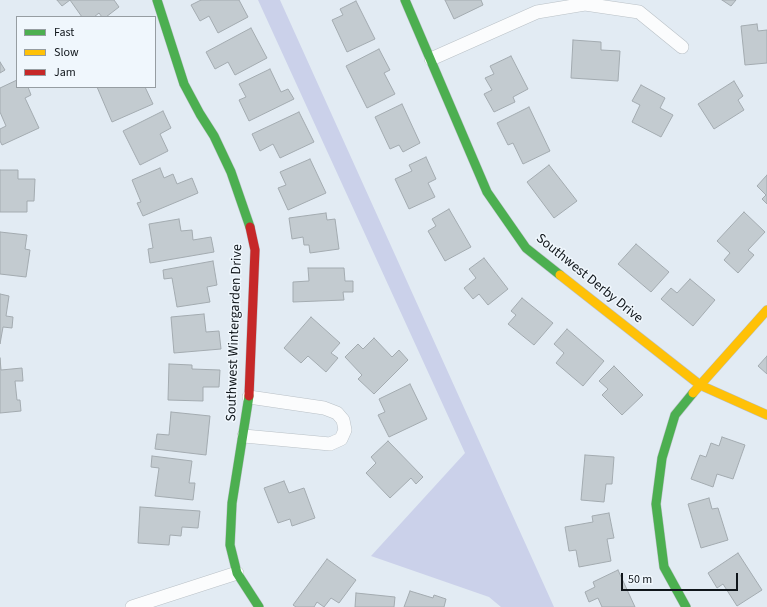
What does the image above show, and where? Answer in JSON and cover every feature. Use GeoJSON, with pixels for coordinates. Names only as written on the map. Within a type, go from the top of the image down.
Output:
{"type":"FeatureCollection","features":[{"type":"Feature","properties":{"kind":"street","name":"Southwest Wintergarden Drive"},"geometry":{"type":"LineString","coordinates":[[157,0],[184,84],[214,136],[230,172],[251,230],[255,250],[249,397],[244,436],[232,503],[230,545],[237,573],[259,607]]}},
{"type":"Feature","properties":{"kind":"street","name":"Southwest Derby Drive"},"geometry":{"type":"LineString","coordinates":[[405,0],[487,192],[526,248],[700,385],[767,415]]}},
{"type":"Feature","properties":{"kind":"street"},"geometry":{"type":"LineString","coordinates":[[431,59],[537,12],[585,4],[639,12],[682,46]]}},
{"type":"Feature","properties":{"kind":"street"},"geometry":{"type":"LineString","coordinates":[[686,607],[664,567],[656,504],[662,458],[675,415],[767,310]]}},
{"type":"Feature","properties":{"kind":"street"},"geometry":{"type":"LineString","coordinates":[[244,436],[330,444],[341,439],[345,430],[343,420],[336,413],[324,408],[249,397]]}},
{"type":"Feature","properties":{"kind":"street"},"geometry":{"type":"LineString","coordinates":[[132,607],[237,573]]}},
{"type":"Feature","properties":{"kind":"shaded area"},"geometry":{"type":"Polygon","coordinates":[[[258,0],[280,0],[554,607],[501,607],[489,597],[371,556],[465,453],[258,0]]]}},
{"type":"Feature","properties":{"kind":"building"},"geometry":{"type":"Polygon","coordinates":[[[57,0],[70,0],[62,6],[57,0]]]}},
{"type":"Feature","properties":{"kind":"building"},"geometry":{"type":"Polygon","coordinates":[[[70,0],[114,0],[119,7],[107,16],[101,16],[99,13],[95,16],[81,16],[70,0]]]}},
{"type":"Feature","properties":{"kind":"building"},"geometry":{"type":"Polygon","coordinates":[[[201,0],[239,0],[248,17],[218,33],[209,16],[200,21],[191,5],[201,0]]]}},
{"type":"Feature","properties":{"kind":"building"},"geometry":{"type":"Polygon","coordinates":[[[445,0],[481,0],[483,5],[454,19],[445,0]]]}},
{"type":"Feature","properties":{"kind":"building"},"geometry":{"type":"Polygon","coordinates":[[[722,0],[736,0],[731,6],[722,0]]]}},
{"type":"Feature","properties":{"kind":"building"},"geometry":{"type":"Polygon","coordinates":[[[356,1],[375,39],[347,52],[332,20],[343,15],[340,9],[356,1]]]}},
{"type":"Feature","properties":{"kind":"building"},"geometry":{"type":"Polygon","coordinates":[[[757,24],[758,31],[767,30],[767,63],[745,65],[741,26],[757,24]]]}},
{"type":"Feature","properties":{"kind":"building"},"geometry":{"type":"Polygon","coordinates":[[[251,28],[267,58],[235,75],[228,62],[215,69],[206,52],[251,28]]]}},
{"type":"Feature","properties":{"kind":"building"},"geometry":{"type":"Polygon","coordinates":[[[573,40],[601,42],[601,50],[620,51],[618,81],[571,78],[573,40]]]}},
{"type":"Feature","properties":{"kind":"building"},"geometry":{"type":"Polygon","coordinates":[[[379,49],[390,70],[384,73],[395,94],[367,108],[346,66],[379,49]]]}},
{"type":"Feature","properties":{"kind":"building"},"geometry":{"type":"Polygon","coordinates":[[[511,56],[528,89],[513,97],[515,102],[494,112],[484,94],[492,90],[485,78],[494,74],[490,66],[511,56]]]}},
{"type":"Feature","properties":{"kind":"building"},"geometry":{"type":"Polygon","coordinates":[[[0,62],[5,70],[0,73],[0,62]]]}},
{"type":"Feature","properties":{"kind":"building"},"geometry":{"type":"Polygon","coordinates":[[[270,69],[281,92],[288,89],[294,99],[249,121],[239,100],[246,97],[239,84],[270,69]]]}},
{"type":"Feature","properties":{"kind":"building"},"geometry":{"type":"Polygon","coordinates":[[[16,80],[16,88],[28,88],[31,95],[25,98],[39,128],[2,145],[0,141],[0,129],[6,126],[0,112],[0,88],[16,80]]]}},
{"type":"Feature","properties":{"kind":"building"},"geometry":{"type":"Polygon","coordinates":[[[734,81],[743,96],[738,100],[744,110],[714,129],[698,104],[734,81]]]}},
{"type":"Feature","properties":{"kind":"building"},"geometry":{"type":"Polygon","coordinates":[[[641,85],[665,98],[660,108],[673,115],[661,137],[632,122],[640,105],[632,101],[641,85]]]}},
{"type":"Feature","properties":{"kind":"building"},"geometry":{"type":"Polygon","coordinates":[[[97,88],[145,88],[153,104],[112,122],[97,88]]]}},
{"type":"Feature","properties":{"kind":"building"},"geometry":{"type":"Polygon","coordinates":[[[402,104],[420,143],[403,152],[399,145],[390,149],[375,117],[402,104]]]}},
{"type":"Feature","properties":{"kind":"building"},"geometry":{"type":"Polygon","coordinates":[[[529,107],[550,151],[523,164],[513,143],[508,145],[497,123],[529,107]]]}},
{"type":"Feature","properties":{"kind":"building"},"geometry":{"type":"Polygon","coordinates":[[[163,111],[171,128],[160,134],[168,151],[140,165],[123,131],[163,111]]]}},
{"type":"Feature","properties":{"kind":"building"},"geometry":{"type":"Polygon","coordinates":[[[299,112],[314,142],[280,158],[273,144],[260,151],[252,134],[299,112]]]}},
{"type":"Feature","properties":{"kind":"building"},"geometry":{"type":"Polygon","coordinates":[[[426,157],[436,179],[428,183],[435,197],[409,209],[395,179],[412,171],[409,165],[426,157]]]}},
{"type":"Feature","properties":{"kind":"building"},"geometry":{"type":"Polygon","coordinates":[[[310,159],[326,193],[288,210],[278,188],[286,185],[280,172],[310,159]]]}},
{"type":"Feature","properties":{"kind":"building"},"geometry":{"type":"Polygon","coordinates":[[[549,165],[577,201],[554,218],[527,182],[549,165]]]}},
{"type":"Feature","properties":{"kind":"building"},"geometry":{"type":"Polygon","coordinates":[[[160,168],[164,178],[173,174],[177,184],[192,178],[198,193],[143,216],[137,203],[141,202],[132,180],[160,168]]]}},
{"type":"Feature","properties":{"kind":"building"},"geometry":{"type":"Polygon","coordinates":[[[0,170],[18,170],[18,179],[35,179],[34,201],[27,201],[27,212],[0,212],[0,170]]]}},
{"type":"Feature","properties":{"kind":"building"},"geometry":{"type":"Polygon","coordinates":[[[767,175],[767,204],[762,199],[766,195],[757,186],[767,175]]]}},
{"type":"Feature","properties":{"kind":"building"},"geometry":{"type":"Polygon","coordinates":[[[449,209],[471,247],[445,261],[428,231],[436,226],[432,219],[449,209]]]}},
{"type":"Feature","properties":{"kind":"building"},"geometry":{"type":"Polygon","coordinates":[[[744,212],[765,232],[748,250],[754,255],[738,273],[724,260],[730,253],[717,241],[744,212]]]}},
{"type":"Feature","properties":{"kind":"building"},"geometry":{"type":"Polygon","coordinates":[[[326,213],[327,220],[335,219],[339,249],[310,253],[309,245],[304,245],[303,237],[292,239],[289,218],[326,213]]]}},
{"type":"Feature","properties":{"kind":"building"},"geometry":{"type":"Polygon","coordinates":[[[179,219],[181,231],[192,230],[193,240],[211,237],[214,252],[150,263],[148,249],[153,248],[149,224],[179,219]]]}},
{"type":"Feature","properties":{"kind":"building"},"geometry":{"type":"Polygon","coordinates":[[[0,232],[27,235],[25,249],[30,250],[26,277],[0,274],[0,232]]]}},
{"type":"Feature","properties":{"kind":"building"},"geometry":{"type":"Polygon","coordinates":[[[636,244],[669,272],[651,292],[618,264],[636,244]]]}},
{"type":"Feature","properties":{"kind":"building"},"geometry":{"type":"Polygon","coordinates":[[[484,258],[508,289],[488,305],[479,294],[473,299],[464,288],[476,278],[469,269],[484,258]]]}},
{"type":"Feature","properties":{"kind":"building"},"geometry":{"type":"Polygon","coordinates":[[[213,261],[217,285],[207,287],[210,302],[177,307],[172,278],[164,279],[163,270],[213,261]]]}},
{"type":"Feature","properties":{"kind":"building"},"geometry":{"type":"Polygon","coordinates":[[[308,268],[344,268],[345,281],[353,281],[353,292],[343,292],[344,300],[293,302],[293,282],[309,281],[308,268]]]}},
{"type":"Feature","properties":{"kind":"building"},"geometry":{"type":"Polygon","coordinates":[[[690,279],[715,300],[693,326],[661,299],[671,288],[677,293],[690,279]]]}},
{"type":"Feature","properties":{"kind":"building"},"geometry":{"type":"Polygon","coordinates":[[[0,294],[9,296],[6,316],[13,317],[12,328],[3,327],[0,344],[0,294]]]}},
{"type":"Feature","properties":{"kind":"building"},"geometry":{"type":"Polygon","coordinates":[[[522,298],[553,323],[534,345],[508,324],[516,315],[511,311],[522,298]]]}},
{"type":"Feature","properties":{"kind":"building"},"geometry":{"type":"Polygon","coordinates":[[[204,314],[206,332],[219,331],[221,349],[174,353],[171,317],[204,314]]]}},
{"type":"Feature","properties":{"kind":"building"},"geometry":{"type":"Polygon","coordinates":[[[311,317],[340,343],[331,353],[338,358],[326,372],[308,356],[301,363],[284,348],[311,317]]]}},
{"type":"Feature","properties":{"kind":"building"},"geometry":{"type":"Polygon","coordinates":[[[567,329],[604,361],[583,386],[556,363],[564,353],[554,344],[567,329]]]}},
{"type":"Feature","properties":{"kind":"building"},"geometry":{"type":"Polygon","coordinates":[[[374,338],[392,357],[399,350],[408,360],[374,394],[358,379],[362,375],[345,357],[358,344],[363,349],[374,338]]]}},
{"type":"Feature","properties":{"kind":"building"},"geometry":{"type":"Polygon","coordinates":[[[767,356],[767,374],[758,366],[767,356]]]}},
{"type":"Feature","properties":{"kind":"building"},"geometry":{"type":"Polygon","coordinates":[[[0,358],[1,370],[22,368],[23,381],[15,381],[17,400],[20,400],[21,411],[0,413],[0,358]]]}},
{"type":"Feature","properties":{"kind":"building"},"geometry":{"type":"Polygon","coordinates":[[[169,364],[192,365],[192,369],[220,370],[219,387],[203,387],[203,401],[168,400],[169,364]]]}},
{"type":"Feature","properties":{"kind":"building"},"geometry":{"type":"Polygon","coordinates":[[[614,366],[643,395],[622,415],[602,395],[608,389],[599,381],[614,366]]]}},
{"type":"Feature","properties":{"kind":"building"},"geometry":{"type":"Polygon","coordinates":[[[410,384],[427,419],[389,437],[378,415],[385,412],[379,399],[410,384]]]}},
{"type":"Feature","properties":{"kind":"building"},"geometry":{"type":"Polygon","coordinates":[[[171,412],[210,416],[206,455],[155,449],[157,434],[169,435],[171,412]]]}},
{"type":"Feature","properties":{"kind":"building"},"geometry":{"type":"Polygon","coordinates":[[[722,437],[745,445],[733,479],[717,474],[713,487],[691,479],[700,455],[706,457],[711,443],[719,446],[722,437]]]}},
{"type":"Feature","properties":{"kind":"building"},"geometry":{"type":"Polygon","coordinates":[[[388,441],[423,477],[416,484],[411,478],[390,498],[366,473],[376,463],[371,457],[388,441]]]}},
{"type":"Feature","properties":{"kind":"building"},"geometry":{"type":"Polygon","coordinates":[[[585,455],[614,457],[612,484],[606,484],[604,502],[581,500],[585,455]]]}},
{"type":"Feature","properties":{"kind":"building"},"geometry":{"type":"Polygon","coordinates":[[[152,456],[192,461],[189,483],[195,483],[193,500],[155,496],[159,468],[151,467],[152,456]]]}},
{"type":"Feature","properties":{"kind":"building"},"geometry":{"type":"Polygon","coordinates":[[[284,481],[289,493],[304,488],[315,518],[292,526],[290,519],[278,523],[264,488],[284,481]]]}},
{"type":"Feature","properties":{"kind":"building"},"geometry":{"type":"Polygon","coordinates":[[[709,498],[712,509],[718,508],[728,540],[701,548],[688,504],[709,498]]]}},
{"type":"Feature","properties":{"kind":"building"},"geometry":{"type":"Polygon","coordinates":[[[140,507],[200,511],[198,528],[182,527],[181,536],[170,535],[169,545],[138,543],[140,507]]]}},
{"type":"Feature","properties":{"kind":"building"},"geometry":{"type":"Polygon","coordinates":[[[609,513],[614,538],[607,539],[611,561],[579,567],[576,550],[569,551],[565,527],[593,522],[592,516],[609,513]]]}},
{"type":"Feature","properties":{"kind":"building"},"geometry":{"type":"Polygon","coordinates":[[[738,553],[762,590],[737,606],[723,584],[717,588],[708,573],[738,553]]]}},
{"type":"Feature","properties":{"kind":"building"},"geometry":{"type":"Polygon","coordinates":[[[327,559],[356,580],[339,603],[331,598],[324,607],[317,602],[314,607],[296,607],[293,605],[327,559]]]}},
{"type":"Feature","properties":{"kind":"building"},"geometry":{"type":"Polygon","coordinates":[[[618,570],[635,607],[602,607],[598,598],[589,602],[585,592],[595,587],[593,582],[618,570]]]}},
{"type":"Feature","properties":{"kind":"building"},"geometry":{"type":"Polygon","coordinates":[[[410,591],[433,598],[434,595],[446,599],[444,607],[404,607],[410,591]]]}},
{"type":"Feature","properties":{"kind":"building"},"geometry":{"type":"Polygon","coordinates":[[[356,593],[395,597],[394,607],[355,607],[356,593]]]}},
{"type":"Feature","properties":{"kind":"traffic: fast"},"geometry":{"type":"LineString","coordinates":[[157,0],[184,84],[214,136],[231,172],[250,227]]}},
{"type":"Feature","properties":{"kind":"traffic: fast"},"geometry":{"type":"LineString","coordinates":[[405,0],[487,192],[526,248],[560,275]]}},
{"type":"Feature","properties":{"kind":"traffic: fast"},"geometry":{"type":"LineString","coordinates":[[686,607],[664,567],[656,504],[662,458],[675,415],[693,393]]}},
{"type":"Feature","properties":{"kind":"traffic: fast"},"geometry":{"type":"LineString","coordinates":[[249,396],[232,503],[230,545],[237,573],[259,607]]}},
{"type":"Feature","properties":{"kind":"traffic: slow"},"geometry":{"type":"LineString","coordinates":[[560,275],[700,385],[767,415]]}},
{"type":"Feature","properties":{"kind":"traffic: slow"},"geometry":{"type":"LineString","coordinates":[[693,393],[767,310]]}},
{"type":"Feature","properties":{"kind":"traffic: jam"},"geometry":{"type":"LineString","coordinates":[[249,396],[255,250],[250,227]]}}]}
